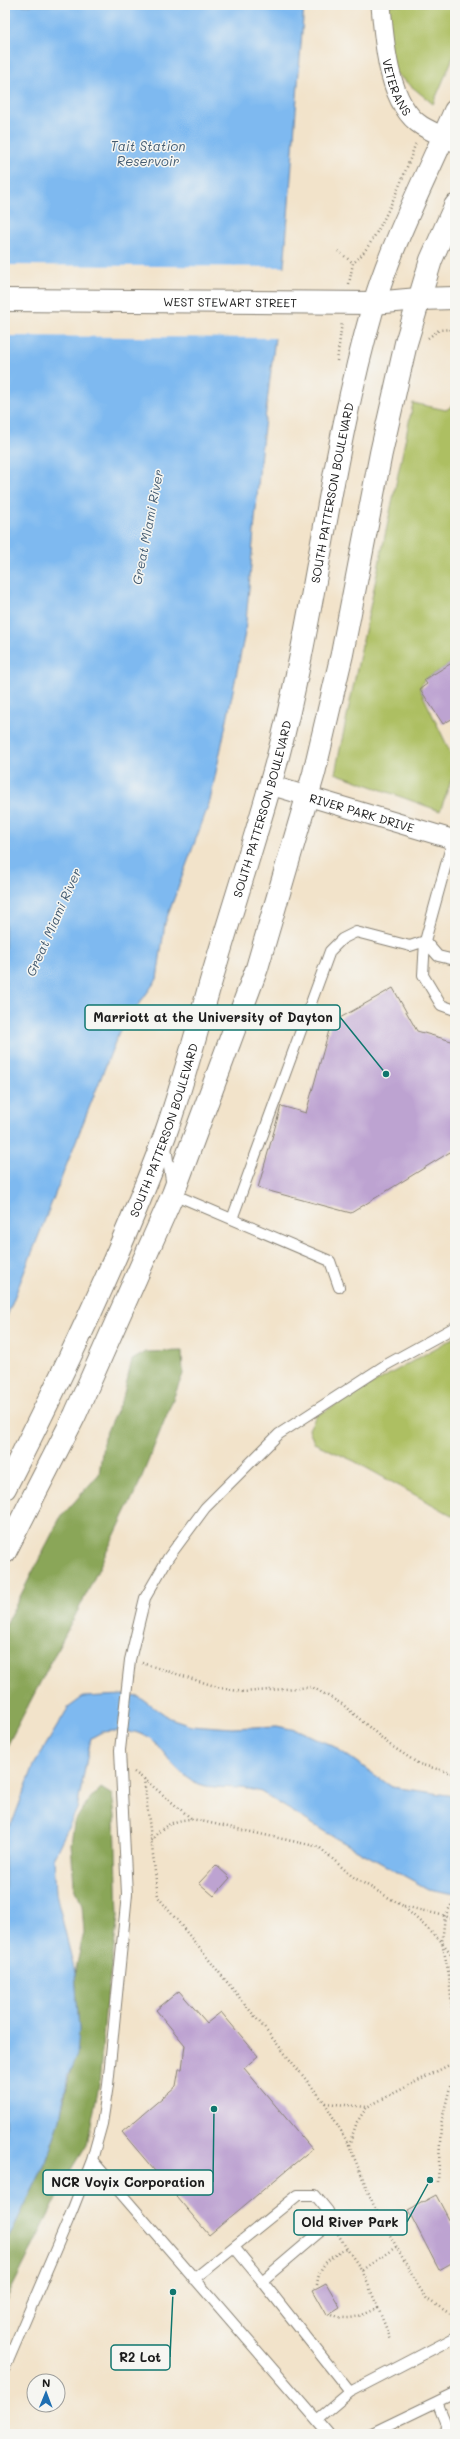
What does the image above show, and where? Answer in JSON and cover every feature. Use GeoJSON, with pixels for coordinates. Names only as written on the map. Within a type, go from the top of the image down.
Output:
{"type":"FeatureCollection","features":[{"type":"Feature","properties":{"kind":"main road","name":"SOUTH PATTERSON BOULEVARD"},"geometry":{"type":"LineString","coordinates":[[5,1488],[49,1402],[104,1284],[164,1137],[187,1072],[210,985],[270,784],[305,638],[345,427],[374,303],[390,259],[449,139],[455,111]]}},
{"type":"Feature","properties":{"kind":"main road"},"geometry":{"type":"LineString","coordinates":[[5,1552],[75,1415],[173,1194],[257,968],[309,795],[342,654],[381,453],[418,299],[431,260],[455,206]]}},
{"type":"Feature","properties":{"kind":"main road","name":"WEST STEWART STREET"},"geometry":{"type":"LineString","coordinates":[[5,300],[374,303],[418,299],[455,298]]}},
{"type":"Feature","properties":{"kind":"street","name":"VETERANS"},"geometry":{"type":"LineString","coordinates":[[381,5],[388,67],[395,90],[408,111],[421,125],[449,139]]}},
{"type":"Feature","properties":{"kind":"street","name":"RIVER PARK DRIVE"},"geometry":{"type":"LineString","coordinates":[[270,784],[454,840]]}},
{"type":"Feature","properties":{"kind":"lane"},"geometry":{"type":"LineString","coordinates":[[454,840],[425,941],[423,975],[441,1005],[455,1010]]}},
{"type":"Feature","properties":{"kind":"lane"},"geometry":{"type":"LineString","coordinates":[[232,1219],[330,951],[342,939],[356,932],[410,946],[425,941]]}},
{"type":"Feature","properties":{"kind":"lane"},"geometry":{"type":"LineString","coordinates":[[425,941],[438,956],[455,960]]}},
{"type":"Feature","properties":{"kind":"lane"},"geometry":{"type":"LineString","coordinates":[[164,1137],[173,1194],[330,1261],[339,1287]]}},
{"type":"Feature","properties":{"kind":"lane"},"geometry":{"type":"LineString","coordinates":[[5,2368],[92,2160],[102,2124],[108,2085],[127,1894],[120,1750],[130,1660],[146,1598],[168,1558],[205,1508],[279,1434],[384,1366],[455,1327]]}},
{"type":"Feature","properties":{"kind":"lane"},"geometry":{"type":"LineString","coordinates":[[92,2160],[329,2434]]}},
{"type":"Feature","properties":{"kind":"lane"},"geometry":{"type":"LineString","coordinates":[[194,2279],[298,2195],[315,2195],[328,2211],[322,2230],[262,2281]]}},
{"type":"Feature","properties":{"kind":"lane"},"geometry":{"type":"LineString","coordinates":[[234,2247],[350,2392]]}},
{"type":"Feature","properties":{"kind":"lane"},"geometry":{"type":"LineString","coordinates":[[317,2420],[350,2392],[454,2338]]}},
{"type":"Feature","properties":{"kind":"lane"},"geometry":{"type":"LineString","coordinates":[[370,2434],[455,2393]]}},
{"type":"Feature","properties":{"kind":"lane"},"geometry":{"type":"LineString","coordinates":[[437,2402],[446,2424],[445,2434]]}},
{"type":"Feature","properties":{"kind":"path"},"geometry":{"type":"LineString","coordinates":[[352,270],[353,263],[362,255],[372,240],[414,146]]}},
{"type":"Feature","properties":{"kind":"path"},"geometry":{"type":"LineString","coordinates":[[338,251],[353,263]]}},
{"type":"Feature","properties":{"kind":"path"},"geometry":{"type":"LineString","coordinates":[[426,340],[435,332],[445,329],[455,329]]}},
{"type":"Feature","properties":{"kind":"path"},"geometry":{"type":"LineString","coordinates":[[336,369],[340,335]]}},
{"type":"Feature","properties":{"kind":"path"},"geometry":{"type":"LineString","coordinates":[[130,1660],[221,1688],[243,1692],[312,1687],[342,1704],[390,1745],[419,1764],[455,1774]]}},
{"type":"Feature","properties":{"kind":"path"},"geometry":{"type":"LineString","coordinates":[[120,1761],[192,1819]]}},
{"type":"Feature","properties":{"kind":"path"},"geometry":{"type":"LineString","coordinates":[[144,1779],[150,1842],[158,1897],[325,2102],[349,2145],[374,2206],[427,2299],[439,2309],[455,2318]]}},
{"type":"Feature","properties":{"kind":"path"},"geometry":{"type":"LineString","coordinates":[[150,1842],[159,1830],[167,1825],[178,1820],[192,1819],[319,1847],[352,1877],[404,1906],[442,1942],[455,1959]]}},
{"type":"Feature","properties":{"kind":"path"},"geometry":{"type":"LineString","coordinates":[[455,1898],[445,1916],[442,1942],[449,1975],[455,2046]]}},
{"type":"Feature","properties":{"kind":"path"},"geometry":{"type":"LineString","coordinates":[[404,1906],[445,1916],[455,1920]]}},
{"type":"Feature","properties":{"kind":"path"},"geometry":{"type":"LineString","coordinates":[[349,2145],[357,2122],[367,2107],[455,2062]]}},
{"type":"Feature","properties":{"kind":"path"},"geometry":{"type":"LineString","coordinates":[[438,2182],[441,2124],[455,2066]]}},
{"type":"Feature","properties":{"kind":"path"},"geometry":{"type":"LineString","coordinates":[[325,2102],[367,2107]]}},
{"type":"Feature","properties":{"kind":"path"},"geometry":{"type":"LineString","coordinates":[[338,2234],[362,2270],[391,2340]]}},
{"type":"Feature","properties":{"kind":"path"},"geometry":{"type":"LineString","coordinates":[[362,2270],[396,2247]]}},
{"type":"Feature","properties":{"kind":"path"},"geometry":{"type":"LineString","coordinates":[[317,2285],[320,2268],[336,2254],[347,2249]]}},
{"type":"Feature","properties":{"kind":"path"},"geometry":{"type":"LineString","coordinates":[[332,2314],[345,2319],[353,2318],[378,2308]]}},
{"type":"Feature","properties":{"kind":"green space"},"geometry":{"type":"Polygon","coordinates":[[[382,5],[455,5],[455,53],[433,104],[388,67],[382,5]]]}},
{"type":"Feature","properties":{"kind":"green space"},"geometry":{"type":"Polygon","coordinates":[[[413,403],[446,410],[455,404],[455,661],[424,680],[420,689],[455,762],[455,770],[440,811],[335,773],[413,403]]]}},
{"type":"Feature","properties":{"kind":"green space"},"geometry":{"type":"Polygon","coordinates":[[[455,1337],[455,1517],[354,1461],[314,1443],[309,1429],[316,1416],[455,1337]]]}},
{"type":"Feature","properties":{"kind":"green space"},"geometry":{"type":"Polygon","coordinates":[[[182,1351],[183,1374],[139,1484],[89,1589],[5,1750],[5,1626],[60,1518],[99,1474],[104,1437],[123,1397],[132,1360],[146,1352],[182,1351]]]}},
{"type":"Feature","properties":{"kind":"green space"},"geometry":{"type":"Polygon","coordinates":[[[101,1788],[112,1795],[115,1816],[118,1917],[105,2014],[99,2085],[87,2145],[68,2176],[5,2302],[5,2245],[46,2162],[60,2119],[79,2030],[75,1973],[84,1932],[82,1906],[74,1885],[71,1844],[74,1823],[85,1805],[101,1788]]]}},
{"type":"Feature","properties":{"kind":"water","name":"Tait Station Reservoir"},"geometry":{"type":"Polygon","coordinates":[[[5,5],[304,5],[285,256],[261,452],[245,633],[210,801],[165,923],[157,979],[119,1032],[5,1321],[5,5]]]}},
{"type":"Feature","properties":{"kind":"water"},"geometry":{"type":"Polygon","coordinates":[[[123,1695],[139,1697],[170,1718],[191,1725],[232,1728],[277,1726],[300,1731],[335,1747],[392,1787],[455,1796],[455,1894],[428,1889],[330,1835],[261,1792],[243,1788],[215,1787],[194,1782],[178,1770],[151,1738],[135,1732],[113,1731],[102,1732],[91,1738],[77,1809],[54,1857],[56,1893],[75,1973],[79,2030],[77,2054],[68,2075],[60,2119],[46,2162],[5,2245],[5,1833],[14,1818],[34,1765],[68,1708],[83,1697],[123,1695]]]}},
{"type":"Feature","properties":{"kind":"pier"},"geometry":{"type":"Polygon","coordinates":[[[5,265],[286,267],[277,338],[5,336],[5,265]]]}},
{"type":"Feature","properties":{"kind":"building"},"geometry":{"type":"Polygon","coordinates":[[[455,661],[455,717],[443,724],[420,689],[427,684],[424,680],[455,661]]]}},
{"type":"Feature","properties":{"kind":"building"},"geometry":{"type":"Polygon","coordinates":[[[393,988],[417,1031],[455,1042],[455,1149],[351,1213],[258,1188],[281,1106],[306,1113],[331,1023],[393,988]]]}},
{"type":"Feature","properties":{"kind":"building"},"geometry":{"type":"Polygon","coordinates":[[[216,1865],[230,1878],[214,1896],[199,1883],[216,1865]]]}},
{"type":"Feature","properties":{"kind":"building"},"geometry":{"type":"Polygon","coordinates":[[[179,1991],[207,2023],[221,2012],[258,2056],[244,2068],[312,2149],[209,2235],[122,2132],[176,2086],[179,2069],[182,2069],[185,2045],[156,2010],[179,1991]]]}},
{"type":"Feature","properties":{"kind":"building"},"geometry":{"type":"Polygon","coordinates":[[[436,2195],[455,2231],[455,2261],[439,2270],[408,2210],[436,2195]]]}},
{"type":"Feature","properties":{"kind":"building"},"geometry":{"type":"Polygon","coordinates":[[[326,2283],[340,2307],[327,2315],[313,2290],[326,2283]]]}},
{"type":"Feature","properties":{"kind":"place","name":"Marriott at the University of Dayton"},"geometry":{"type":"Point","coordinates":[386,1074]}},
{"type":"Feature","properties":{"kind":"place","name":"NCR Voyix Corporation"},"geometry":{"type":"Point","coordinates":[214,2109]}},
{"type":"Feature","properties":{"kind":"place","name":"Old River Park"},"geometry":{"type":"Point","coordinates":[430,2180]}},
{"type":"Feature","properties":{"kind":"place","name":"R2 Lot"},"geometry":{"type":"Point","coordinates":[173,2292]}},
{"type":"Feature","properties":{"kind":"water label","name":"Great Miami River"},"geometry":{"type":"Point","coordinates":[147,527]}},
{"type":"Feature","properties":{"kind":"water label","name":"Great Miami River"},"geometry":{"type":"Point","coordinates":[53,922]}}]}
